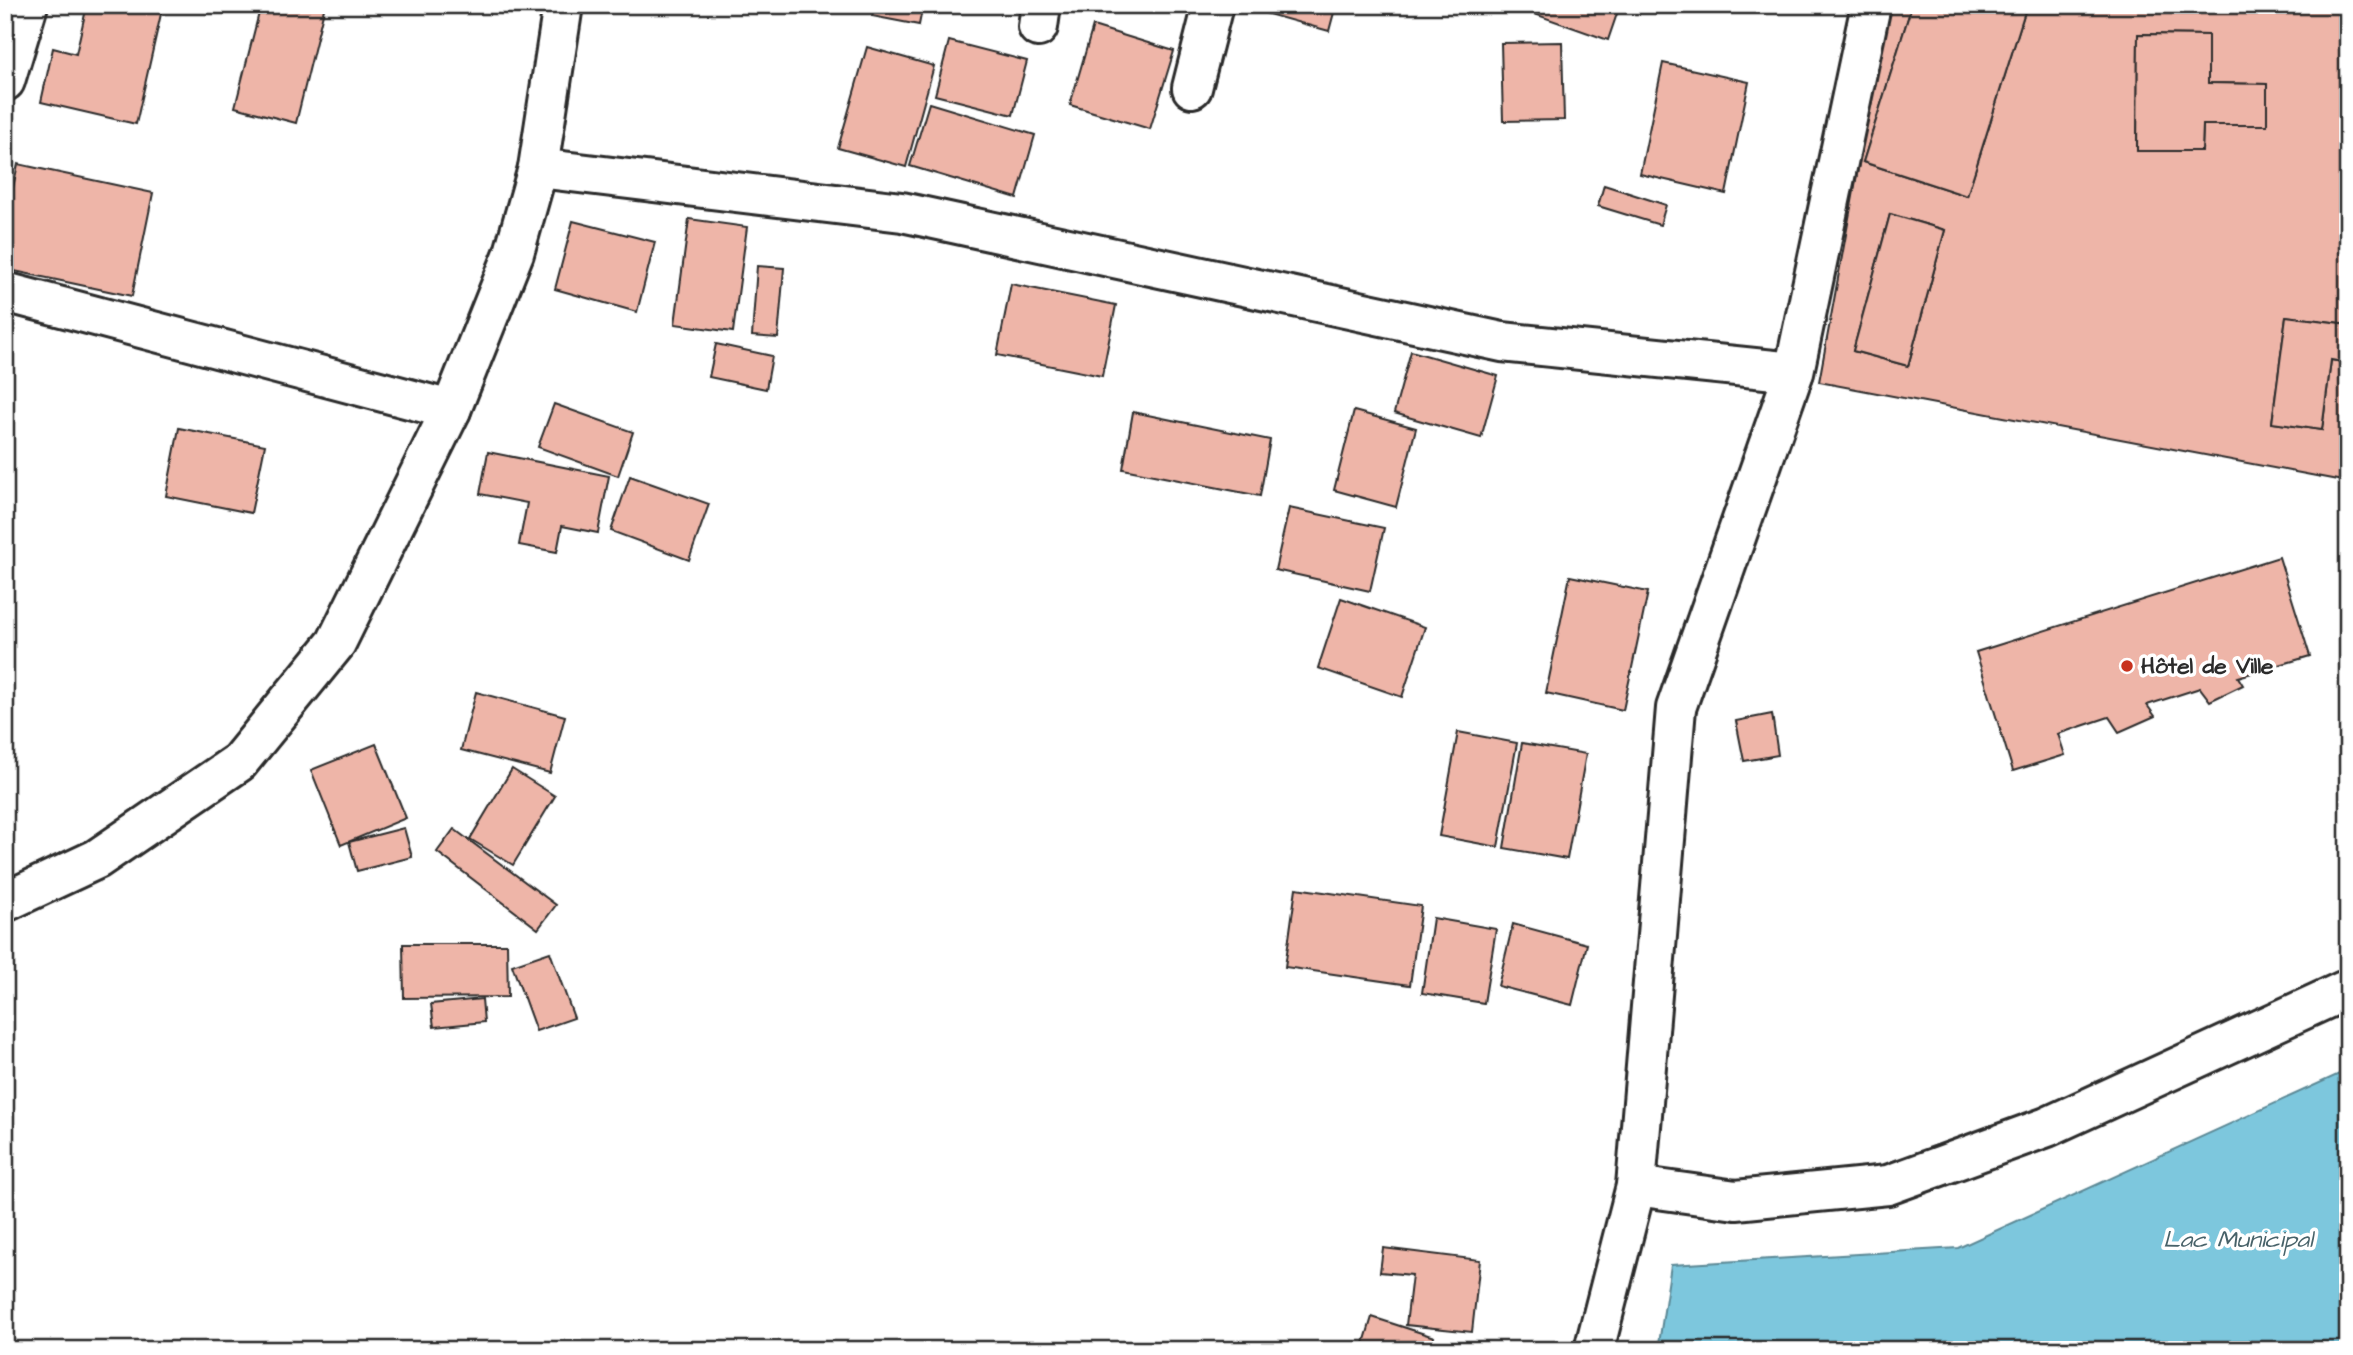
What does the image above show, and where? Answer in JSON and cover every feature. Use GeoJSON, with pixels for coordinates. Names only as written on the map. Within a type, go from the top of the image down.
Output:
{"type":"FeatureCollection","features":[{"type":"Feature","properties":{"kind":"street"},"geometry":{"type":"LineString","coordinates":[[5,81],[28,5]]}},
{"type":"Feature","properties":{"kind":"street"},"geometry":{"type":"LineString","coordinates":[[5,902],[97,859],[239,762],[336,643],[452,410],[514,253],[538,168],[563,5]]}},
{"type":"Feature","properties":{"kind":"street"},"geometry":{"type":"LineString","coordinates":[[1192,88],[1213,5]]}},
{"type":"Feature","properties":{"kind":"street"},"geometry":{"type":"LineString","coordinates":[[1594,1350],[1636,1186],[1676,708],[1794,372],[1871,5]]}},
{"type":"Feature","properties":{"kind":"street"},"geometry":{"type":"LineString","coordinates":[[538,168],[902,212],[1502,342],[1794,372]]}},
{"type":"Feature","properties":{"kind":"street"},"geometry":{"type":"LineString","coordinates":[[5,292],[452,410]]}},
{"type":"Feature","properties":{"kind":"street"},"geometry":{"type":"LineString","coordinates":[[1636,1186],[1736,1200],[1888,1185],[2047,1127],[2348,989]]}},
{"type":"Feature","properties":{"kind":"water","name":"Lac Municipal"},"geometry":{"type":"Polygon","coordinates":[[[2348,1070],[2348,1350],[1658,1350],[1671,1265],[1958,1248],[2348,1070]]]}},
{"type":"Feature","properties":{"kind":"building"},"geometry":{"type":"Polygon","coordinates":[[[87,5],[163,5],[136,124],[41,102],[53,48],[76,54],[87,5]]]}},
{"type":"Feature","properties":{"kind":"building"},"geometry":{"type":"Polygon","coordinates":[[[261,5],[325,5],[296,123],[235,107],[261,5]]]}},
{"type":"Feature","properties":{"kind":"building"},"geometry":{"type":"Polygon","coordinates":[[[874,5],[923,5],[919,25],[872,16],[874,5]]]}},
{"type":"Feature","properties":{"kind":"building"},"geometry":{"type":"Polygon","coordinates":[[[1236,5],[1336,5],[1329,31],[1236,5]]]}},
{"type":"Feature","properties":{"kind":"building"},"geometry":{"type":"Polygon","coordinates":[[[1528,5],[1620,5],[1608,40],[1526,11],[1528,5]]]}},
{"type":"Feature","properties":{"kind":"building"},"geometry":{"type":"Polygon","coordinates":[[[1888,5],[1912,5],[1863,162],[1967,196],[2027,5],[2348,5],[2348,324],[2286,316],[2272,423],[2322,430],[2331,360],[2348,363],[2348,482],[1819,382],[1888,5]],[[2138,34],[2137,151],[2202,151],[2203,125],[2267,125],[2267,84],[2208,83],[2208,35],[2138,34]],[[1890,214],[1853,351],[1908,366],[1945,230],[1890,214]]]}},
{"type":"Feature","properties":{"kind":"building"},"geometry":{"type":"Polygon","coordinates":[[[1912,5],[2027,5],[1967,196],[1863,162],[1912,5]]]}},
{"type":"Feature","properties":{"kind":"building"},"geometry":{"type":"Polygon","coordinates":[[[1093,26],[1174,51],[1150,129],[1070,105],[1093,26]]]}},
{"type":"Feature","properties":{"kind":"building"},"geometry":{"type":"Polygon","coordinates":[[[2138,34],[2208,35],[2208,83],[2267,84],[2267,125],[2203,125],[2202,151],[2137,151],[2138,34]]]}},
{"type":"Feature","properties":{"kind":"building"},"geometry":{"type":"Polygon","coordinates":[[[949,41],[1027,61],[1013,115],[935,95],[949,41]]]}},
{"type":"Feature","properties":{"kind":"building"},"geometry":{"type":"Polygon","coordinates":[[[1562,42],[1564,120],[1503,121],[1501,43],[1562,42]]]}},
{"type":"Feature","properties":{"kind":"building"},"geometry":{"type":"Polygon","coordinates":[[[867,47],[934,66],[906,167],[838,148],[867,47]]]}},
{"type":"Feature","properties":{"kind":"building"},"geometry":{"type":"Polygon","coordinates":[[[1663,63],[1749,82],[1726,194],[1640,174],[1663,63]]]}},
{"type":"Feature","properties":{"kind":"building"},"geometry":{"type":"Polygon","coordinates":[[[929,103],[1035,135],[1017,198],[910,166],[929,103]]]}},
{"type":"Feature","properties":{"kind":"building"},"geometry":{"type":"Polygon","coordinates":[[[18,164],[153,193],[132,296],[5,269],[5,225],[18,164]]]}},
{"type":"Feature","properties":{"kind":"building"},"geometry":{"type":"Polygon","coordinates":[[[1604,185],[1666,205],[1660,225],[1598,206],[1604,185]]]}},
{"type":"Feature","properties":{"kind":"building"},"geometry":{"type":"Polygon","coordinates":[[[1890,214],[1945,230],[1908,366],[1853,351],[1890,214]]]}},
{"type":"Feature","properties":{"kind":"building"},"geometry":{"type":"Polygon","coordinates":[[[689,219],[747,227],[733,332],[675,324],[689,219]]]}},
{"type":"Feature","properties":{"kind":"building"},"geometry":{"type":"Polygon","coordinates":[[[573,221],[655,242],[637,312],[555,289],[573,221]]]}},
{"type":"Feature","properties":{"kind":"building"},"geometry":{"type":"Polygon","coordinates":[[[757,266],[784,268],[778,338],[752,336],[757,266]]]}},
{"type":"Feature","properties":{"kind":"building"},"geometry":{"type":"Polygon","coordinates":[[[1011,284],[1116,305],[1102,376],[997,355],[1011,284]]]}},
{"type":"Feature","properties":{"kind":"building"},"geometry":{"type":"Polygon","coordinates":[[[2286,316],[2348,324],[2348,363],[2331,360],[2322,430],[2272,423],[2286,316]]]}},
{"type":"Feature","properties":{"kind":"building"},"geometry":{"type":"Polygon","coordinates":[[[716,344],[772,356],[766,389],[709,377],[716,344]]]}},
{"type":"Feature","properties":{"kind":"building"},"geometry":{"type":"Polygon","coordinates":[[[1411,351],[1498,376],[1481,438],[1394,413],[1411,351]]]}},
{"type":"Feature","properties":{"kind":"building"},"geometry":{"type":"Polygon","coordinates":[[[554,404],[633,432],[618,476],[538,447],[554,404]]]}},
{"type":"Feature","properties":{"kind":"building"},"geometry":{"type":"Polygon","coordinates":[[[1354,411],[1416,428],[1396,507],[1334,490],[1354,411]]]}},
{"type":"Feature","properties":{"kind":"building"},"geometry":{"type":"Polygon","coordinates":[[[1133,412],[1270,440],[1260,496],[1123,469],[1133,412]]]}},
{"type":"Feature","properties":{"kind":"building"},"geometry":{"type":"Polygon","coordinates":[[[179,428],[265,445],[251,513],[166,496],[179,428]]]}},
{"type":"Feature","properties":{"kind":"building"},"geometry":{"type":"Polygon","coordinates":[[[488,452],[609,476],[598,533],[562,526],[557,552],[519,545],[527,503],[480,494],[488,452]]]}},
{"type":"Feature","properties":{"kind":"building"},"geometry":{"type":"Polygon","coordinates":[[[630,476],[709,504],[689,560],[611,531],[630,476]]]}},
{"type":"Feature","properties":{"kind":"building"},"geometry":{"type":"Polygon","coordinates":[[[1289,508],[1384,528],[1370,591],[1275,570],[1289,508]]]}},
{"type":"Feature","properties":{"kind":"building","name":"Hôtel de Ville"},"geometry":{"type":"Polygon","coordinates":[[[2279,557],[2310,656],[2238,677],[2243,685],[2210,701],[2200,688],[2147,705],[2155,716],[2119,732],[2109,717],[2058,734],[2065,755],[2013,771],[1976,652],[2279,557]]]}},
{"type":"Feature","properties":{"kind":"building"},"geometry":{"type":"Polygon","coordinates":[[[1570,576],[1648,592],[1623,710],[1546,693],[1570,576]]]}},
{"type":"Feature","properties":{"kind":"building"},"geometry":{"type":"Polygon","coordinates":[[[1341,598],[1425,627],[1402,697],[1318,668],[1341,598]]]}},
{"type":"Feature","properties":{"kind":"building"},"geometry":{"type":"Polygon","coordinates":[[[476,692],[565,716],[550,773],[461,750],[476,692]]]}},
{"type":"Feature","properties":{"kind":"building"},"geometry":{"type":"Polygon","coordinates":[[[1772,714],[1778,755],[1744,761],[1736,721],[1772,714]]]}},
{"type":"Feature","properties":{"kind":"building"},"geometry":{"type":"Polygon","coordinates":[[[1458,732],[1517,743],[1498,847],[1439,836],[1458,732]]]}},
{"type":"Feature","properties":{"kind":"building"},"geometry":{"type":"Polygon","coordinates":[[[1522,743],[1586,754],[1567,859],[1504,848],[1522,743]]]}},
{"type":"Feature","properties":{"kind":"building"},"geometry":{"type":"Polygon","coordinates":[[[376,744],[406,818],[341,845],[311,770],[376,744]]]}},
{"type":"Feature","properties":{"kind":"building"},"geometry":{"type":"Polygon","coordinates":[[[512,769],[555,796],[513,865],[470,839],[512,769]]]}},
{"type":"Feature","properties":{"kind":"building"},"geometry":{"type":"Polygon","coordinates":[[[404,828],[412,857],[357,871],[349,842],[404,828]]]}},
{"type":"Feature","properties":{"kind":"building"},"geometry":{"type":"Polygon","coordinates":[[[454,829],[556,905],[538,929],[437,852],[454,829]]]}},
{"type":"Feature","properties":{"kind":"building"},"geometry":{"type":"Polygon","coordinates":[[[1296,888],[1421,906],[1410,985],[1285,967],[1296,888]]]}},
{"type":"Feature","properties":{"kind":"building"},"geometry":{"type":"Polygon","coordinates":[[[1433,918],[1496,929],[1484,1003],[1422,993],[1433,918]]]}},
{"type":"Feature","properties":{"kind":"building"},"geometry":{"type":"Polygon","coordinates":[[[1513,924],[1587,944],[1572,1005],[1498,986],[1513,924]]]}},
{"type":"Feature","properties":{"kind":"building"},"geometry":{"type":"Polygon","coordinates":[[[403,944],[507,944],[508,997],[404,998],[403,944]]]}},
{"type":"Feature","properties":{"kind":"building"},"geometry":{"type":"Polygon","coordinates":[[[550,952],[574,1018],[536,1031],[512,965],[550,952]]]}},
{"type":"Feature","properties":{"kind":"building"},"geometry":{"type":"Polygon","coordinates":[[[482,999],[484,1022],[434,1027],[431,1004],[482,999]]]}},
{"type":"Feature","properties":{"kind":"building"},"geometry":{"type":"Polygon","coordinates":[[[1383,1248],[1480,1260],[1472,1332],[1406,1325],[1412,1275],[1380,1272],[1383,1248]]]}},
{"type":"Feature","properties":{"kind":"building"},"geometry":{"type":"Polygon","coordinates":[[[1372,1317],[1434,1337],[1430,1350],[1362,1350],[1372,1317]]]}},
{"type":"Feature","properties":{"kind":"place","name":"Hôtel de Ville"},"geometry":{"type":"Point","coordinates":[2127,666]}}]}
